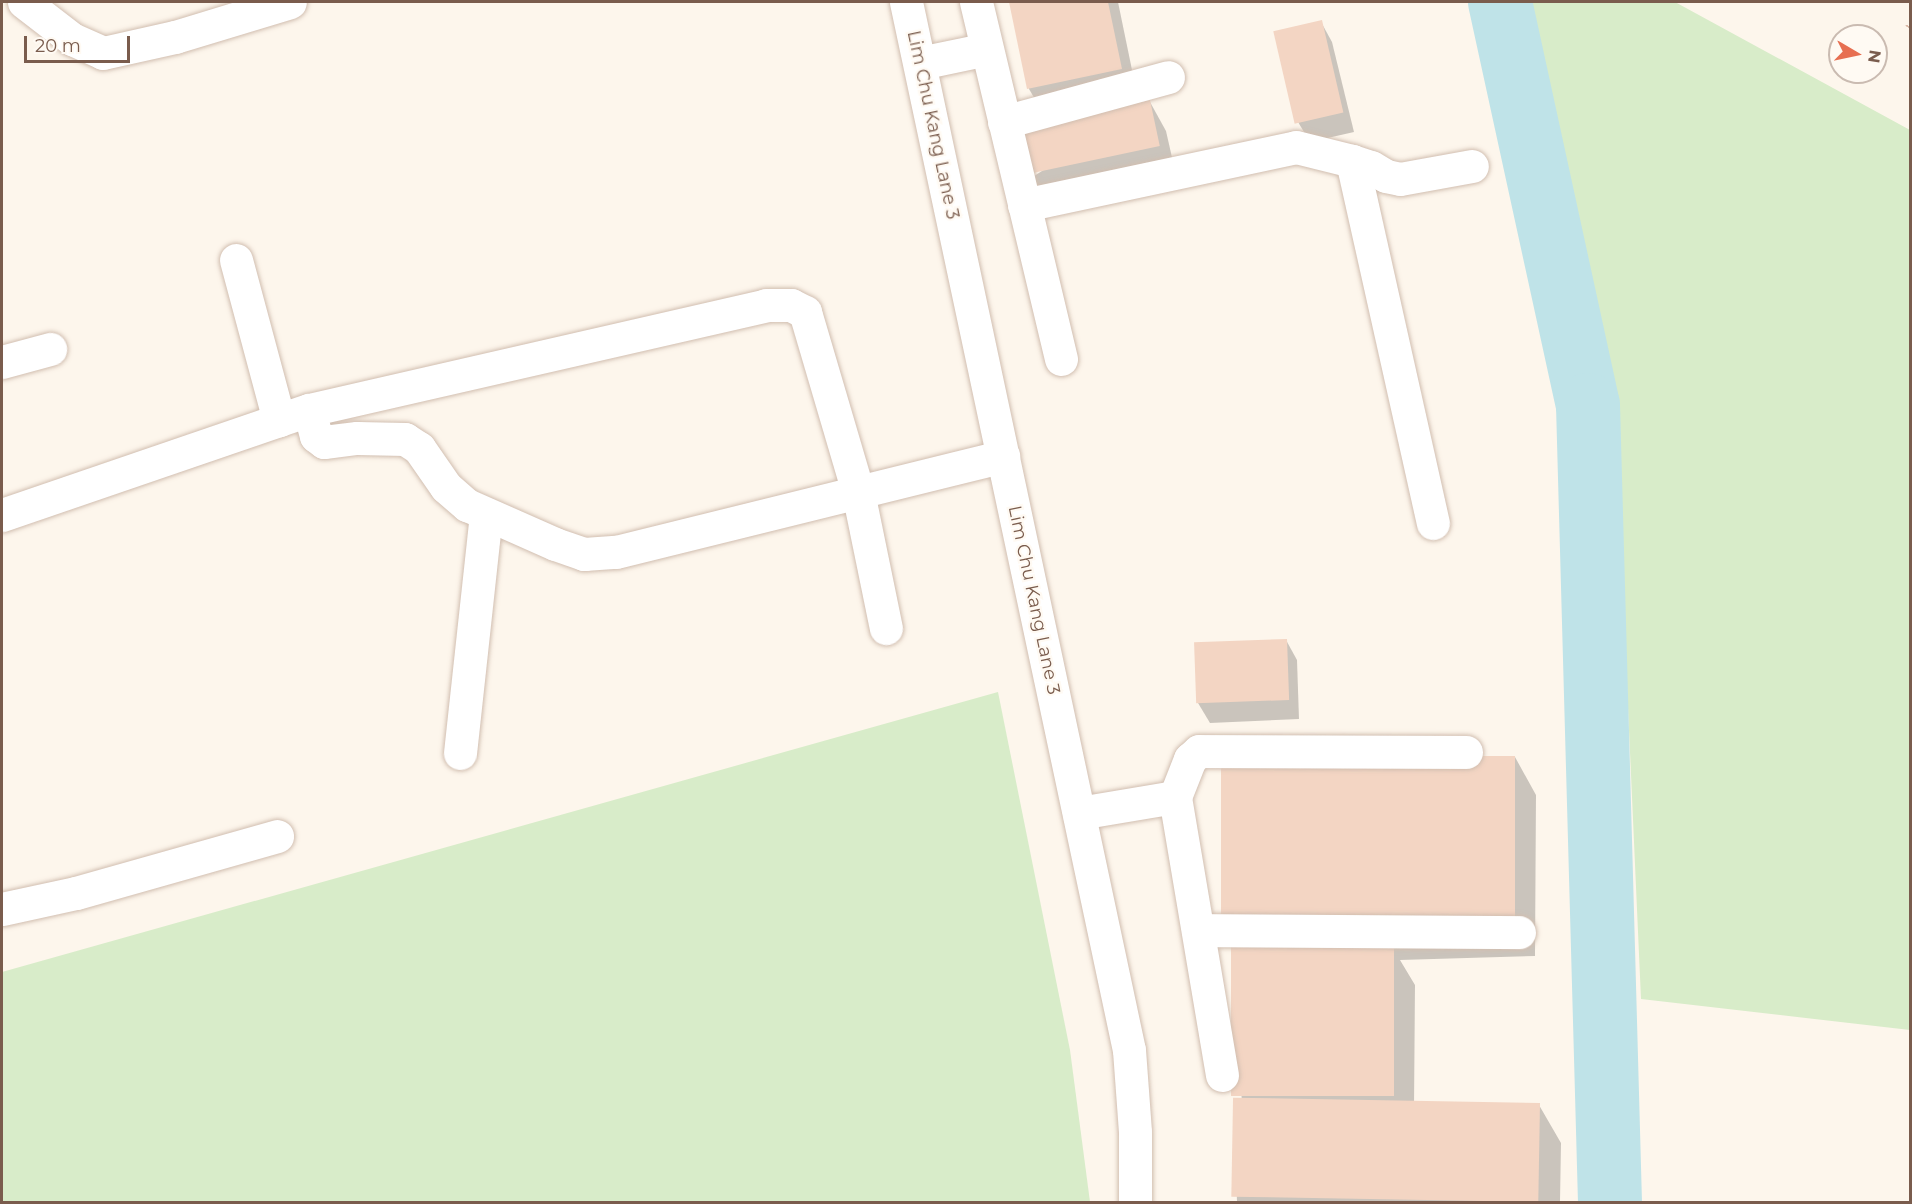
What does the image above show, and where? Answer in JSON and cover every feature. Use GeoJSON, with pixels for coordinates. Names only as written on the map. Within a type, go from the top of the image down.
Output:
{"type":"FeatureCollection","features":[{"type":"Feature","properties":{"kind":"street"},"geometry":{"type":"LineString","coordinates":[[24,2],[72,39],[103,53],[175,37],[290,2]]}},
{"type":"Feature","properties":{"kind":"street","name":"Lim Chu Kang Lane 3"},"geometry":{"type":"LineString","coordinates":[[906,2],[1129,1050],[1135,1132],[1135,1203]]}},
{"type":"Feature","properties":{"kind":"street"},"geometry":{"type":"LineString","coordinates":[[976,2],[1061,359]]}},
{"type":"Feature","properties":{"kind":"street"},"geometry":{"type":"LineString","coordinates":[[920,63],[987,49]]}},
{"type":"Feature","properties":{"kind":"street"},"geometry":{"type":"LineString","coordinates":[[1004,122],[1168,77]]}},
{"type":"Feature","properties":{"kind":"street"},"geometry":{"type":"LineString","coordinates":[[1024,205],[1296,147],[1352,161],[1371,167],[1386,176],[1400,179],[1472,166]]}},
{"type":"Feature","properties":{"kind":"street"},"geometry":{"type":"LineString","coordinates":[[1352,161],[1433,523]]}},
{"type":"Feature","properties":{"kind":"street"},"geometry":{"type":"LineString","coordinates":[[236,260],[294,415],[316,436],[324,442],[357,438],[405,439],[420,448],[446,487],[467,505],[555,544],[584,554],[616,552],[1003,456]]}},
{"type":"Feature","properties":{"kind":"street"},"geometry":{"type":"LineString","coordinates":[[2,515],[294,415],[766,305],[791,304],[805,312],[858,492],[886,628]]}},
{"type":"Feature","properties":{"kind":"street"},"geometry":{"type":"LineString","coordinates":[[2,362],[50,349]]}},
{"type":"Feature","properties":{"kind":"street"},"geometry":{"type":"LineString","coordinates":[[460,753],[486,515]]}},
{"type":"Feature","properties":{"kind":"street"},"geometry":{"type":"LineString","coordinates":[[1222,1075],[1175,796],[1190,759],[1199,752],[1466,752]]}},
{"type":"Feature","properties":{"kind":"street"},"geometry":{"type":"LineString","coordinates":[[1079,813],[1175,796]]}},
{"type":"Feature","properties":{"kind":"street"},"geometry":{"type":"LineString","coordinates":[[2,909],[76,892],[277,836]]}},
{"type":"Feature","properties":{"kind":"street"},"geometry":{"type":"LineString","coordinates":[[1198,930],[1519,932]]}},
{"type":"Feature","properties":{"kind":"green space"},"geometry":{"type":"Polygon","coordinates":[[[1530,2],[1675,2],[1910,130],[1910,1030],[1641,999],[1615,416],[1530,2]]]}},
{"type":"Feature","properties":{"kind":"green space"},"geometry":{"type":"Polygon","coordinates":[[[998,692],[1070,1050],[1090,1202],[2,1202],[2,972],[998,692]]]}},
{"type":"Feature","properties":{"kind":"building"},"geometry":{"type":"Polygon","coordinates":[[[1009,2],[1108,2],[1122,69],[1027,89],[1009,2]]]}},
{"type":"Feature","properties":{"kind":"building"},"geometry":{"type":"Polygon","coordinates":[[[1322,20],[1343,113],[1295,124],[1273,31],[1322,20]]]}},
{"type":"Feature","properties":{"kind":"building"},"geometry":{"type":"Polygon","coordinates":[[[1150,100],[1160,146],[1033,173],[1023,127],[1150,100]]]}},
{"type":"Feature","properties":{"kind":"building"},"geometry":{"type":"Polygon","coordinates":[[[1287,639],[1289,700],[1196,703],[1194,642],[1287,639]]]}},
{"type":"Feature","properties":{"kind":"building"},"geometry":{"type":"Polygon","coordinates":[[[1221,756],[1515,756],[1515,918],[1221,918],[1221,756]]]}},
{"type":"Feature","properties":{"kind":"building"},"geometry":{"type":"Polygon","coordinates":[[[1231,946],[1394,946],[1394,1096],[1231,1096],[1231,946]]]}},
{"type":"Feature","properties":{"kind":"building"},"geometry":{"type":"Polygon","coordinates":[[[1233,1098],[1540,1103],[1538,1202],[1231,1197],[1233,1098]]]}},
{"type":"Feature","properties":{"kind":"waterway"},"geometry":{"type":"LineString","coordinates":[[1500,2],[1588,405],[1610,1202]]}}]}
